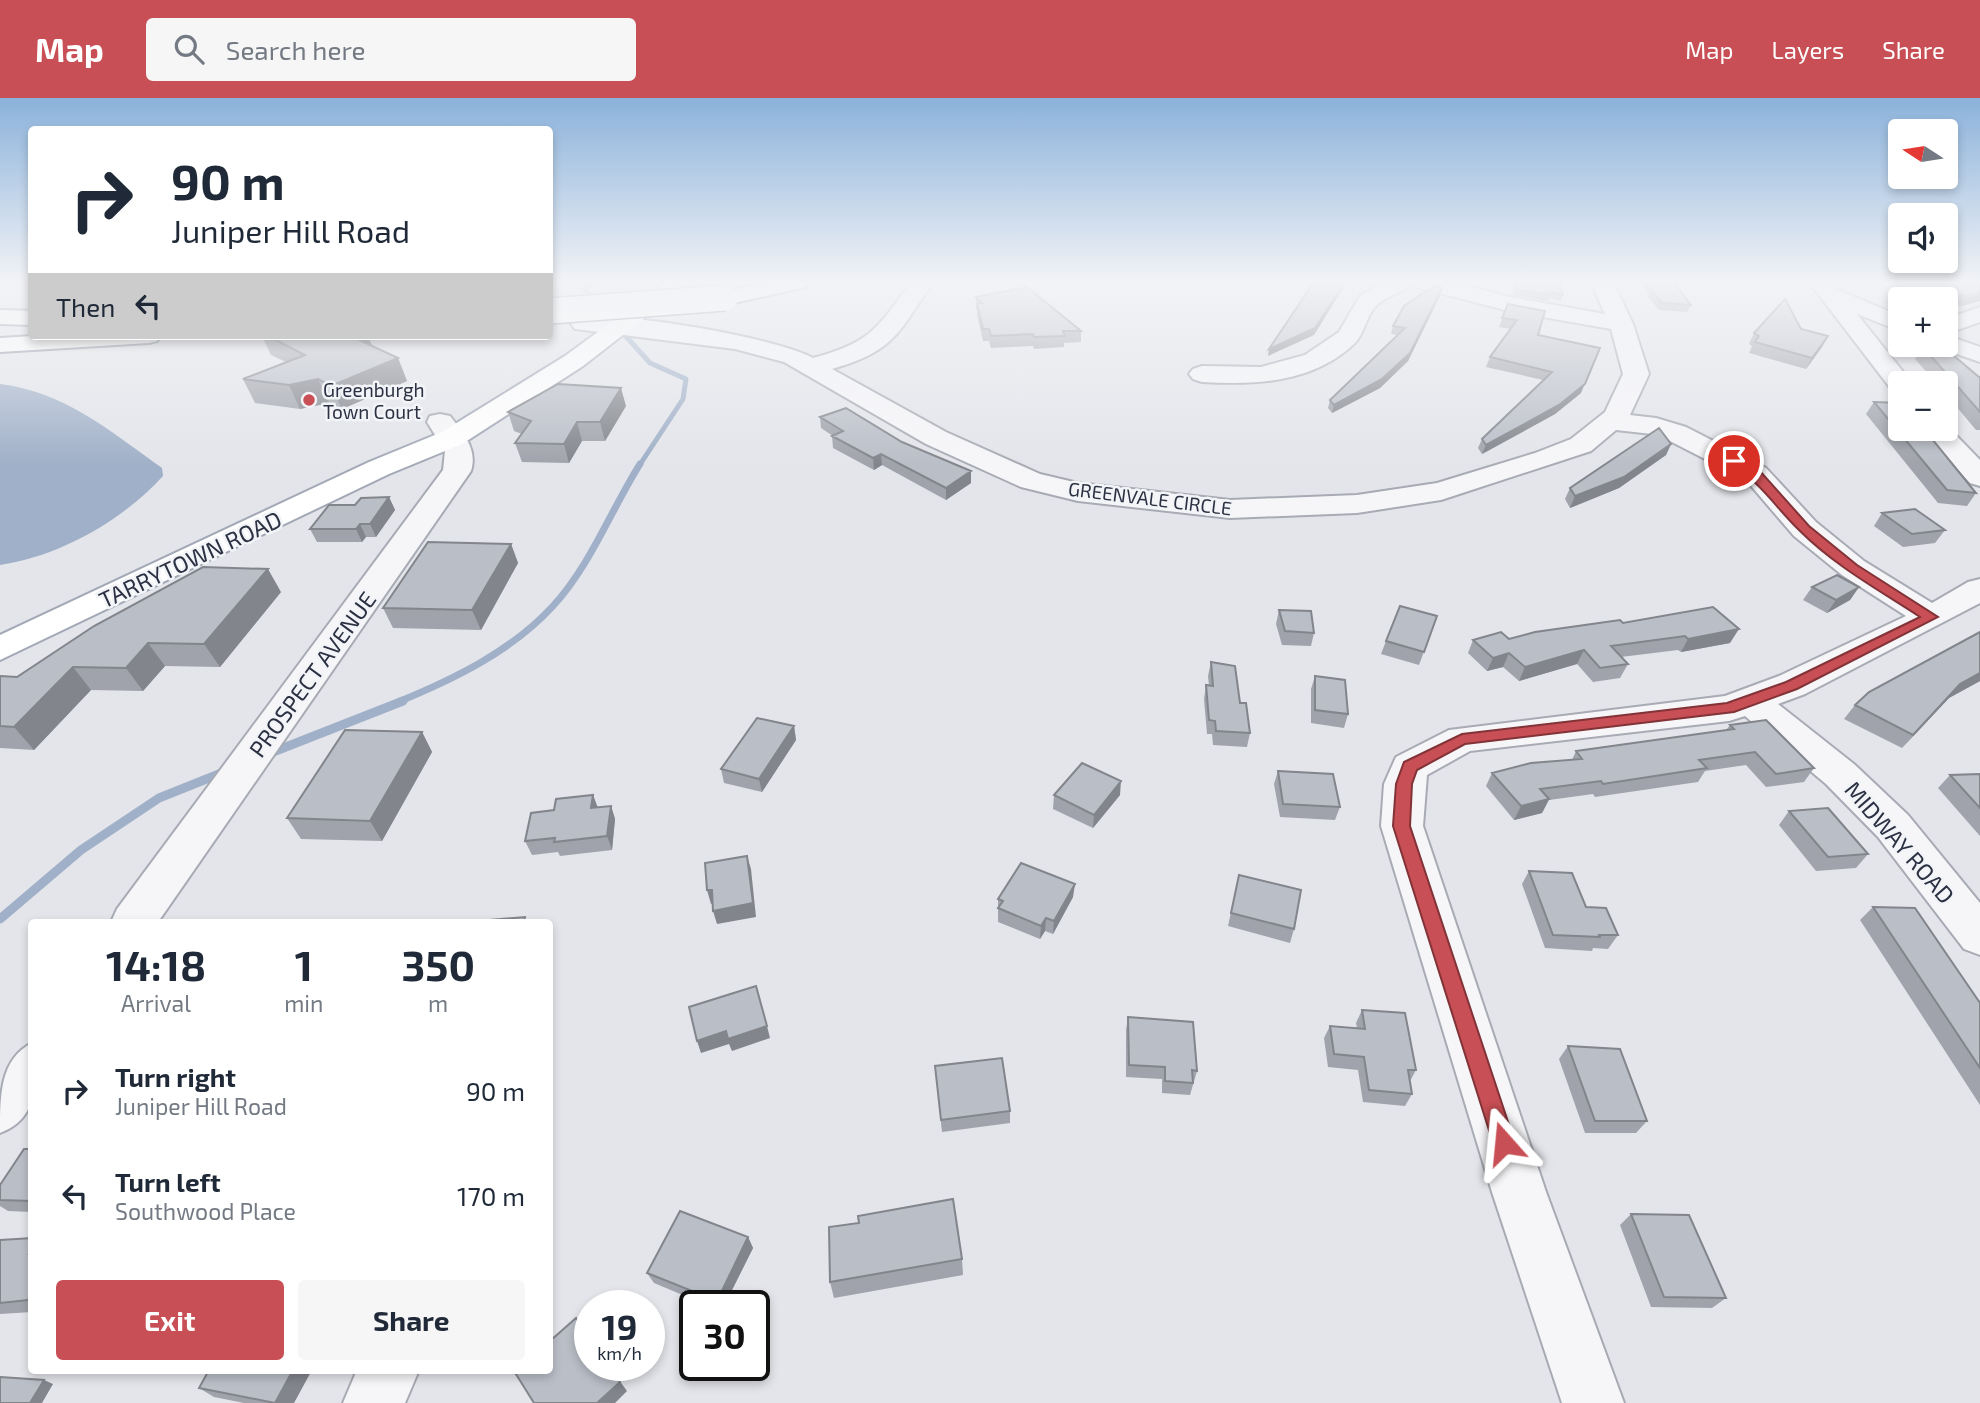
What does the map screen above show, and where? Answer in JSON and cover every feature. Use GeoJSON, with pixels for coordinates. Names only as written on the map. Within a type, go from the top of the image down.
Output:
{"type":"FeatureCollection","features":[{"type":"Feature","properties":{"kind":"main road"},"geometry":{"type":"LineString","coordinates":[[0,345],[35,343]]}},
{"type":"Feature","properties":{"kind":"main road","name":"TARRYTOWN ROAD"},"geometry":{"type":"LineString","coordinates":[[446,430],[559,343]]}},
{"type":"Feature","properties":{"kind":"main road","name":"TARRYTOWN ROAD"},"geometry":{"type":"LineString","coordinates":[[0,649],[379,468],[553,375],[600,343]]}},
{"type":"Feature","properties":{"kind":"street","name":"GREENVALE CIRCLE"},"geometry":{"type":"LineString","coordinates":[[732,343],[764,348],[813,366],[936,438],[1005,472],[1078,492],[1185,507],[1295,509],[1357,504],[1441,491],[1581,445],[1616,416],[1636,374],[1627,343]]}},
{"type":"Feature","properties":{"kind":"street"},"geometry":{"type":"LineString","coordinates":[[813,366],[857,354],[874,343]]}},
{"type":"Feature","properties":{"kind":"street"},"geometry":{"type":"LineString","coordinates":[[1202,374],[1254,378],[1285,374],[1320,359],[1340,343]]}},
{"type":"Feature","properties":{"kind":"street"},"geometry":{"type":"LineString","coordinates":[[1868,343],[1890,371]]}},
{"type":"Feature","properties":{"kind":"street"},"geometry":{"type":"LineString","coordinates":[[1958,347],[1980,355]]}},
{"type":"Feature","properties":{"kind":"street"},"geometry":{"type":"LineString","coordinates":[[1610,421],[1656,426],[1676,433],[1756,474],[1805,529],[1853,568],[1931,617]]}},
{"type":"Feature","properties":{"kind":"street","name":"PROSPECT AVENUE"},"geometry":{"type":"LineString","coordinates":[[135,919],[450,483],[461,462],[460,451],[446,430]]}},
{"type":"Feature","properties":{"kind":"street"},"geometry":{"type":"LineString","coordinates":[[1946,441],[1980,477]]}},
{"type":"Feature","properties":{"kind":"street"},"geometry":{"type":"LineString","coordinates":[[1593,1403],[1520,1192],[1402,826],[1404,784],[1410,766],[1462,739],[1729,708],[1791,685],[1977,594]]}},
{"type":"Feature","properties":{"kind":"street","name":"MIDWAY ROAD"},"geometry":{"type":"LineString","coordinates":[[1749,701],[1840,774],[1893,826],[1980,936]]}},
{"type":"Feature","properties":{"kind":"street"},"geometry":{"type":"LineString","coordinates":[[0,1109],[28,1070]]}},
{"type":"Feature","properties":{"kind":"street"},"geometry":{"type":"LineString","coordinates":[[374,1403],[387,1374]]}},
{"type":"Feature","properties":{"kind":"water"},"geometry":{"type":"Polygon","coordinates":[[[0,384],[45,395],[86,415],[162,468],[163,476],[129,508],[89,534],[45,554],[0,565],[0,384]]]}},
{"type":"Feature","properties":{"kind":"building"},"geometry":{"type":"Polygon","coordinates":[[[281,343],[365,343],[398,358],[331,386],[318,379],[289,385],[243,379],[305,355],[281,343]]]}},
{"type":"Feature","properties":{"kind":"building"},"geometry":{"type":"Polygon","coordinates":[[[1389,343],[1415,343],[1410,353],[1382,379],[1334,405],[1330,400],[1389,343]]]}},
{"type":"Feature","properties":{"kind":"building"},"geometry":{"type":"Polygon","coordinates":[[[1500,343],[1576,343],[1600,348],[1585,384],[1559,405],[1486,445],[1482,439],[1552,372],[1490,357],[1500,343]]]}},
{"type":"Feature","properties":{"kind":"building"},"geometry":{"type":"Polygon","coordinates":[[[1758,343],[1823,343],[1812,358],[1758,343]]]}},
{"type":"Feature","properties":{"kind":"building"},"geometry":{"type":"Polygon","coordinates":[[[1932,357],[1955,357],[1980,377],[1980,412],[1958,387],[1958,371],[1944,371],[1932,357]]]}},
{"type":"Feature","properties":{"kind":"building"},"geometry":{"type":"Polygon","coordinates":[[[558,384],[621,388],[600,422],[577,422],[564,444],[515,443],[531,421],[508,412],[558,384]]]}},
{"type":"Feature","properties":{"kind":"building"},"geometry":{"type":"Polygon","coordinates":[[[1874,402],[1888,403],[1888,419],[1874,402]]]}},
{"type":"Feature","properties":{"kind":"building"},"geometry":{"type":"Polygon","coordinates":[[[846,408],[902,442],[971,471],[946,488],[881,454],[873,458],[832,436],[843,431],[820,417],[846,408]]]}},
{"type":"Feature","properties":{"kind":"building"},"geometry":{"type":"Polygon","coordinates":[[[1659,428],[1671,444],[1624,477],[1575,496],[1570,488],[1659,428]]]}},
{"type":"Feature","properties":{"kind":"building"},"geometry":{"type":"Polygon","coordinates":[[[1906,441],[1934,441],[1976,493],[1947,490],[1906,441]]]}},
{"type":"Feature","properties":{"kind":"building"},"geometry":{"type":"Polygon","coordinates":[[[389,497],[370,524],[360,524],[356,529],[310,529],[329,505],[355,505],[361,498],[389,497]]]}},
{"type":"Feature","properties":{"kind":"building"},"geometry":{"type":"Polygon","coordinates":[[[1915,509],[1945,530],[1912,534],[1882,513],[1915,509]]]}},
{"type":"Feature","properties":{"kind":"building"},"geometry":{"type":"Polygon","coordinates":[[[428,542],[511,544],[472,610],[383,608],[428,542]]]}},
{"type":"Feature","properties":{"kind":"building"},"geometry":{"type":"Polygon","coordinates":[[[203,567],[268,569],[204,644],[148,643],[126,668],[73,667],[14,727],[0,726],[0,676],[17,677],[94,626],[203,567]]]}},
{"type":"Feature","properties":{"kind":"building"},"geometry":{"type":"Polygon","coordinates":[[[1837,575],[1859,587],[1836,600],[1812,587],[1837,575]]]}},
{"type":"Feature","properties":{"kind":"building"},"geometry":{"type":"Polygon","coordinates":[[[1400,606],[1437,616],[1424,652],[1386,641],[1400,606]]]}},
{"type":"Feature","properties":{"kind":"building"},"geometry":{"type":"Polygon","coordinates":[[[1713,607],[1739,629],[1688,639],[1685,636],[1611,646],[1628,664],[1600,668],[1584,650],[1525,667],[1509,653],[1493,658],[1473,640],[1501,632],[1509,639],[1535,632],[1620,620],[1623,623],[1713,607]]]}},
{"type":"Feature","properties":{"kind":"building"},"geometry":{"type":"Polygon","coordinates":[[[1279,610],[1311,611],[1314,633],[1285,631],[1279,610]]]}},
{"type":"Feature","properties":{"kind":"building"},"geometry":{"type":"Polygon","coordinates":[[[1980,632],[1980,673],[1960,684],[1913,735],[1855,705],[1869,692],[1980,632]]]}},
{"type":"Feature","properties":{"kind":"building"},"geometry":{"type":"Polygon","coordinates":[[[1211,662],[1235,666],[1240,703],[1246,703],[1250,733],[1216,731],[1215,721],[1209,720],[1206,685],[1213,686],[1211,662]]]}},
{"type":"Feature","properties":{"kind":"building"},"geometry":{"type":"Polygon","coordinates":[[[1315,676],[1345,680],[1348,714],[1315,710],[1315,676]]]}},
{"type":"Feature","properties":{"kind":"building"},"geometry":{"type":"Polygon","coordinates":[[[757,718],[794,726],[759,779],[721,769],[757,718]]]}},
{"type":"Feature","properties":{"kind":"building"},"geometry":{"type":"Polygon","coordinates":[[[1766,720],[1814,768],[1776,774],[1755,752],[1699,760],[1707,768],[1603,784],[1601,781],[1540,789],[1549,799],[1521,806],[1492,773],[1531,763],[1582,759],[1576,751],[1734,729],[1730,725],[1766,720]]]}},
{"type":"Feature","properties":{"kind":"building"},"geometry":{"type":"Polygon","coordinates":[[[345,730],[422,732],[370,821],[287,818],[345,730]]]}},
{"type":"Feature","properties":{"kind":"building"},"geometry":{"type":"Polygon","coordinates":[[[1082,763],[1121,781],[1094,815],[1054,795],[1082,763]]]}},
{"type":"Feature","properties":{"kind":"building"},"geometry":{"type":"Polygon","coordinates":[[[1278,771],[1333,774],[1340,807],[1283,804],[1278,771]]]}},
{"type":"Feature","properties":{"kind":"building"},"geometry":{"type":"Polygon","coordinates":[[[1980,774],[1980,808],[1950,775],[1980,774]]]}},
{"type":"Feature","properties":{"kind":"building"},"geometry":{"type":"Polygon","coordinates":[[[593,795],[591,808],[611,806],[607,836],[554,842],[555,838],[525,841],[531,813],[554,810],[556,799],[593,795]]]}},
{"type":"Feature","properties":{"kind":"building"},"geometry":{"type":"Polygon","coordinates":[[[1828,808],[1868,854],[1828,857],[1789,811],[1828,808]]]}},
{"type":"Feature","properties":{"kind":"building"},"geometry":{"type":"Polygon","coordinates":[[[747,856],[753,903],[713,911],[712,890],[707,890],[705,863],[747,856]]]}},
{"type":"Feature","properties":{"kind":"building"},"geometry":{"type":"Polygon","coordinates":[[[1021,863],[1075,884],[1054,921],[1046,918],[1041,926],[998,908],[1003,901],[998,899],[1021,863]]]}},
{"type":"Feature","properties":{"kind":"building"},"geometry":{"type":"Polygon","coordinates":[[[1529,871],[1572,873],[1586,907],[1606,908],[1618,935],[1553,935],[1529,871]]]}},
{"type":"Feature","properties":{"kind":"building"},"geometry":{"type":"Polygon","coordinates":[[[1239,875],[1301,890],[1294,929],[1231,913],[1239,875]]]}},
{"type":"Feature","properties":{"kind":"building"},"geometry":{"type":"Polygon","coordinates":[[[1873,907],[1915,908],[1980,1003],[1980,1068],[1873,907]]]}},
{"type":"Feature","properties":{"kind":"building"},"geometry":{"type":"Polygon","coordinates":[[[756,986],[767,1026],[728,1039],[726,1031],[697,1041],[689,1007],[756,986]]]}},
{"type":"Feature","properties":{"kind":"building"},"geometry":{"type":"Polygon","coordinates":[[[1362,1010],[1405,1013],[1416,1070],[1408,1070],[1412,1094],[1369,1090],[1364,1057],[1334,1054],[1330,1026],[1365,1029],[1362,1010]]]}},
{"type":"Feature","properties":{"kind":"building"},"geometry":{"type":"Polygon","coordinates":[[[1128,1017],[1193,1022],[1197,1071],[1192,1070],[1193,1083],[1165,1081],[1165,1067],[1129,1065],[1128,1017]]]}},
{"type":"Feature","properties":{"kind":"building"},"geometry":{"type":"Polygon","coordinates":[[[1568,1046],[1620,1049],[1647,1121],[1595,1121],[1568,1046]]]}},
{"type":"Feature","properties":{"kind":"building"},"geometry":{"type":"Polygon","coordinates":[[[1002,1058],[1010,1111],[941,1120],[935,1066],[1002,1058]]]}},
{"type":"Feature","properties":{"kind":"building"},"geometry":{"type":"Polygon","coordinates":[[[24,1149],[28,1149],[28,1201],[0,1200],[0,1185],[24,1149]]]}},
{"type":"Feature","properties":{"kind":"building"},"geometry":{"type":"Polygon","coordinates":[[[953,1199],[962,1259],[830,1282],[829,1227],[859,1223],[858,1216],[953,1199]]]}},
{"type":"Feature","properties":{"kind":"building"},"geometry":{"type":"Polygon","coordinates":[[[680,1211],[748,1237],[722,1290],[690,1290],[647,1273],[680,1211]]]}},
{"type":"Feature","properties":{"kind":"building"},"geometry":{"type":"Polygon","coordinates":[[[1631,1214],[1689,1215],[1726,1298],[1664,1297],[1631,1214]]]}},
{"type":"Feature","properties":{"kind":"building"},"geometry":{"type":"Polygon","coordinates":[[[28,1238],[28,1300],[0,1303],[0,1240],[28,1238]]]}},
{"type":"Feature","properties":{"kind":"building"},"geometry":{"type":"Polygon","coordinates":[[[574,1320],[574,1381],[620,1382],[597,1403],[534,1403],[516,1374],[553,1374],[553,1338],[574,1320]]]}},
{"type":"Feature","properties":{"kind":"building"},"geometry":{"type":"Polygon","coordinates":[[[207,1374],[291,1374],[275,1403],[199,1388],[207,1374]]]}},
{"type":"Feature","properties":{"kind":"building"},"geometry":{"type":"Polygon","coordinates":[[[0,1377],[44,1380],[30,1403],[0,1403],[0,1377]]]}},
{"type":"Feature","properties":{"kind":"waterway"},"geometry":{"type":"LineString","coordinates":[[632,343],[650,363],[686,379],[683,399],[639,466]]}},
{"type":"Feature","properties":{"kind":"waterway"},"geometry":{"type":"LineString","coordinates":[[398,702],[481,662],[537,622],[578,573],[640,464]]}},
{"type":"Feature","properties":{"kind":"waterway"},"geometry":{"type":"LineString","coordinates":[[268,754],[403,701]]}},
{"type":"Feature","properties":{"kind":"waterway"},"geometry":{"type":"LineString","coordinates":[[0,919],[81,850],[159,798],[224,772]]}},
{"type":"Feature","properties":{"kind":"place","name":"Greenburgh Town Court"},"geometry":{"type":"Point","coordinates":[309,400]}},
{"type":"Feature","properties":{"kind":"route"},"geometry":{"type":"LineString","coordinates":[[1504,1143],[1402,826],[1404,784],[1410,766],[1462,739],[1729,708],[1791,685],[1931,617],[1853,568],[1805,529],[1756,474],[1734,461]]}}]}
